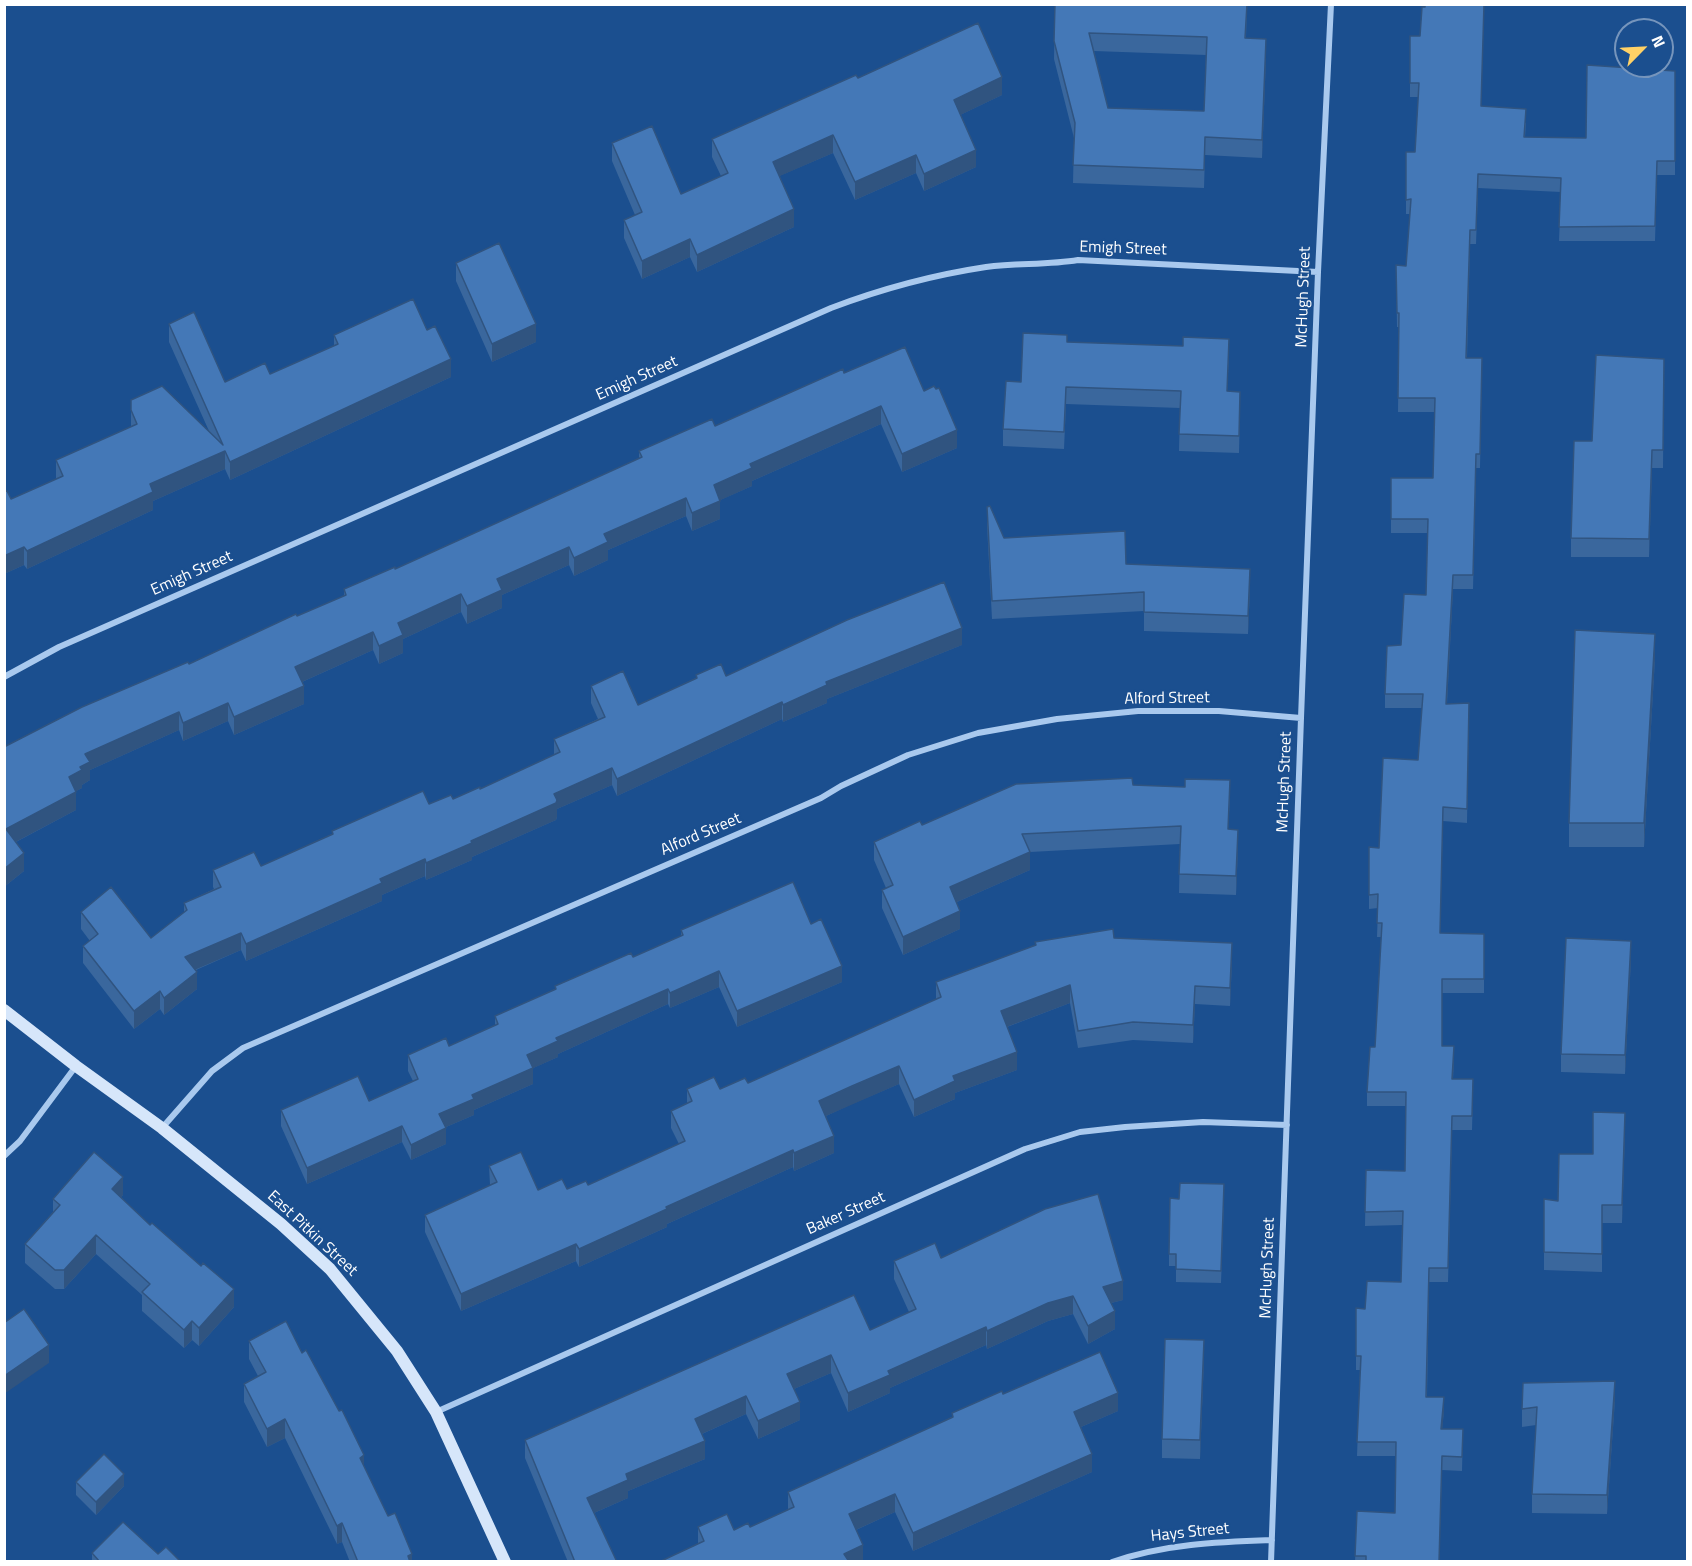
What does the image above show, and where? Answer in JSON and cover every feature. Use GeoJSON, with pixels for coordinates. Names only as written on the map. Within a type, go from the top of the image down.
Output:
{"type":"FeatureCollection","features":[{"type":"Feature","properties":{"kind":"street","name":"McHugh Street"},"geometry":{"type":"LineString","coordinates":[[1271,1562],[1300,718],[1331,4]]}},
{"type":"Feature","properties":{"kind":"street","name":"Emigh Street"},"geometry":{"type":"LineString","coordinates":[[4,677],[81,638],[869,294],[928,278],[988,267],[1078,260],[1318,272]]}},
{"type":"Feature","properties":{"kind":"street","name":"Alford Street"},"geometry":{"type":"LineString","coordinates":[[162,1128],[212,1071],[243,1048],[821,798],[841,786],[908,755],[978,733],[1080,717],[1138,711],[1220,711],[1300,718]]}},
{"type":"Feature","properties":{"kind":"street","name":"East Pitkin Street"},"geometry":{"type":"LineString","coordinates":[[4,1010],[162,1128],[281,1224],[330,1269],[397,1351],[435,1412],[506,1562]]}},
{"type":"Feature","properties":{"kind":"street"},"geometry":{"type":"LineString","coordinates":[[4,1156],[20,1141],[76,1066]]}},
{"type":"Feature","properties":{"kind":"street","name":"Baker Street"},"geometry":{"type":"LineString","coordinates":[[435,1412],[1025,1149],[1080,1132],[1125,1127],[1203,1122],[1287,1125]]}},
{"type":"Feature","properties":{"kind":"street","name":"Hays Street"},"geometry":{"type":"LineString","coordinates":[[1112,1562],[1140,1552],[1192,1543],[1272,1540]]}},
{"type":"Feature","properties":{"kind":"building"},"geometry":{"type":"Polygon","coordinates":[[[1055,4],[1247,4],[1245,38],[1266,39],[1262,140],[1205,137],[1204,170],[1073,165],[1075,123],[1054,41],[1055,4]],[[1089,33],[1108,108],[1204,111],[1207,37],[1089,33]]]}},
{"type":"Feature","properties":{"kind":"building"},"geometry":{"type":"Polygon","coordinates":[[[1425,4],[1484,4],[1481,106],[1526,109],[1524,137],[1586,138],[1587,65],[1614,67],[1614,78],[1674,78],[1675,71],[1675,161],[1657,161],[1655,226],[1559,227],[1561,178],[1478,174],[1476,230],[1470,230],[1466,358],[1482,358],[1480,454],[1476,454],[1473,575],[1453,575],[1446,704],[1469,703],[1467,809],[1443,807],[1440,933],[1484,934],[1484,979],[1442,979],[1442,1046],[1454,1046],[1452,1079],[1473,1079],[1472,1116],[1452,1116],[1448,1268],[1429,1268],[1426,1397],[1444,1397],[1441,1429],[1463,1429],[1462,1457],[1442,1456],[1439,1562],[1366,1562],[1366,1556],[1355,1556],[1357,1511],[1395,1513],[1396,1442],[1357,1442],[1361,1356],[1356,1356],[1356,1308],[1365,1309],[1367,1281],[1401,1282],[1403,1211],[1365,1212],[1366,1170],[1405,1171],[1406,1092],[1367,1092],[1370,1047],[1375,1047],[1382,923],[1377,923],[1378,894],[1369,895],[1369,847],[1379,848],[1383,758],[1418,760],[1423,694],[1385,694],[1387,646],[1401,645],[1404,594],[1426,595],[1428,519],[1391,519],[1391,478],[1433,478],[1435,398],[1398,398],[1399,313],[1397,313],[1396,265],[1406,266],[1411,199],[1406,200],[1406,152],[1415,152],[1419,83],[1410,83],[1410,36],[1420,36],[1422,7],[1425,7],[1425,4]]]}},
{"type":"Feature","properties":{"kind":"building"},"geometry":{"type":"Polygon","coordinates":[[[978,23],[1002,77],[954,100],[976,150],[924,174],[916,155],[855,182],[833,135],[773,162],[794,209],[697,255],[690,239],[642,261],[624,220],[642,212],[612,143],[652,126],[681,194],[728,173],[712,139],[856,75],[858,78],[978,23]]]}},
{"type":"Feature","properties":{"kind":"building"},"geometry":{"type":"Polygon","coordinates":[[[499,243],[536,324],[492,344],[456,263],[499,243]]]}},
{"type":"Feature","properties":{"kind":"building"},"geometry":{"type":"Polygon","coordinates":[[[413,299],[427,330],[435,326],[451,359],[230,462],[225,451],[150,484],[153,492],[27,551],[24,547],[4,556],[4,492],[7,491],[11,499],[63,476],[56,460],[137,424],[131,410],[131,400],[162,386],[223,445],[169,324],[194,312],[225,382],[265,363],[270,374],[338,344],[334,335],[413,299]]]}},
{"type":"Feature","properties":{"kind":"building"},"geometry":{"type":"Polygon","coordinates":[[[1023,333],[1067,335],[1067,342],[1183,346],[1183,337],[1229,339],[1227,391],[1240,392],[1239,436],[1179,434],[1181,391],[1066,387],[1064,432],[1003,429],[1006,381],[1021,382],[1023,333]]]}},
{"type":"Feature","properties":{"kind":"building"},"geometry":{"type":"Polygon","coordinates":[[[905,347],[924,391],[934,386],[936,389],[939,388],[957,430],[902,454],[881,406],[750,464],[752,468],[714,485],[720,501],[692,513],[686,498],[604,534],[608,542],[574,558],[569,547],[497,579],[502,590],[467,606],[461,594],[398,623],[403,635],[379,646],[373,632],[295,667],[304,686],[234,717],[228,703],[183,723],[179,712],[85,754],[90,762],[80,767],[82,770],[69,777],[76,792],[6,829],[24,853],[4,869],[4,747],[82,707],[188,662],[189,664],[296,614],[297,616],[346,595],[344,589],[395,567],[395,569],[642,457],[639,451],[712,419],[715,426],[843,369],[844,373],[905,347]]]}},
{"type":"Feature","properties":{"kind":"building"},"geometry":{"type":"Polygon","coordinates":[[[1596,355],[1664,359],[1663,450],[1652,450],[1649,539],[1571,538],[1574,441],[1592,441],[1596,355]]]}},
{"type":"Feature","properties":{"kind":"building"},"geometry":{"type":"Polygon","coordinates":[[[990,506],[1004,538],[1125,531],[1126,564],[1250,569],[1248,616],[1144,612],[1144,592],[992,601],[987,507],[990,506]]]}},
{"type":"Feature","properties":{"kind":"building"},"geometry":{"type":"Polygon","coordinates":[[[944,582],[962,628],[826,682],[827,685],[783,705],[782,702],[617,779],[612,768],[554,794],[556,803],[426,863],[425,859],[380,879],[382,883],[246,944],[241,933],[185,957],[197,972],[164,998],[160,991],[134,1011],[83,946],[98,934],[81,912],[111,887],[151,938],[187,910],[184,903],[221,887],[213,870],[254,852],[261,866],[333,834],[332,831],[423,791],[429,804],[451,795],[453,799],[560,752],[554,739],[605,717],[591,686],[623,671],[638,705],[697,678],[696,675],[721,664],[726,676],[847,620],[944,582]]]}},
{"type":"Feature","properties":{"kind":"building"},"geometry":{"type":"Polygon","coordinates":[[[1575,630],[1655,634],[1644,823],[1569,823],[1575,630]]]}},
{"type":"Feature","properties":{"kind":"building"},"geometry":{"type":"Polygon","coordinates":[[[1132,778],[1133,785],[1185,787],[1185,779],[1230,780],[1228,829],[1238,830],[1236,876],[1179,874],[1181,826],[1022,834],[1030,852],[950,887],[960,911],[903,937],[882,890],[893,885],[874,842],[920,821],[922,825],[1016,784],[1132,778]]]}},
{"type":"Feature","properties":{"kind":"building"},"geometry":{"type":"Polygon","coordinates":[[[793,882],[811,924],[821,919],[842,966],[737,1011],[719,971],[670,993],[668,989],[556,1038],[558,1041],[527,1055],[533,1068],[472,1095],[474,1099],[439,1114],[446,1128],[411,1145],[402,1126],[307,1168],[281,1110],[358,1076],[369,1101],[418,1079],[408,1055],[446,1038],[449,1046],[498,1024],[495,1016],[556,989],[555,986],[631,953],[633,957],[683,935],[681,930],[793,882]]]}},
{"type":"Feature","properties":{"kind":"building"},"geometry":{"type":"Polygon","coordinates":[[[1113,929],[1114,938],[1232,943],[1230,988],[1195,986],[1193,1025],[1133,1022],[1078,1031],[1070,985],[1001,1011],[1017,1052],[953,1076],[955,1081],[914,1100],[899,1066],[852,1086],[819,1101],[834,1136],[794,1153],[793,1150],[579,1249],[576,1244],[461,1294],[425,1215],[497,1182],[489,1166],[521,1152],[538,1190],[562,1179],[567,1189],[586,1181],[588,1185],[685,1141],[671,1111],[692,1101],[687,1089],[714,1077],[720,1089],[745,1078],[748,1083],[941,997],[936,982],[1036,945],[1035,942],[1113,929]]]}},
{"type":"Feature","properties":{"kind":"building"},"geometry":{"type":"Polygon","coordinates":[[[1566,938],[1631,941],[1625,1055],[1561,1054],[1566,938]]]}},
{"type":"Feature","properties":{"kind":"building"},"geometry":{"type":"Polygon","coordinates":[[[1593,1112],[1625,1113],[1622,1205],[1602,1205],[1602,1254],[1544,1252],[1544,1199],[1558,1201],[1559,1154],[1593,1154],[1593,1112]]]}},
{"type":"Feature","properties":{"kind":"building"},"geometry":{"type":"Polygon","coordinates":[[[94,1152],[123,1177],[112,1189],[150,1225],[152,1223],[201,1266],[203,1263],[234,1289],[199,1328],[192,1321],[184,1330],[142,1292],[150,1284],[96,1235],[64,1270],[55,1270],[25,1244],[60,1205],[53,1199],[94,1152]]]}},
{"type":"Feature","properties":{"kind":"building"},"geometry":{"type":"Polygon","coordinates":[[[1180,1183],[1224,1184],[1221,1271],[1176,1269],[1176,1254],[1169,1254],[1170,1198],[1179,1199],[1180,1183]]]}},
{"type":"Feature","properties":{"kind":"building"},"geometry":{"type":"Polygon","coordinates":[[[1098,1194],[1123,1281],[1103,1287],[1115,1311],[1088,1326],[1073,1296],[1048,1303],[987,1331],[986,1327],[888,1371],[890,1375],[848,1393],[831,1355],[787,1374],[800,1402],[758,1421],[746,1396],[695,1419],[705,1441],[626,1474],[628,1480],[587,1498],[617,1562],[575,1562],[525,1440],[854,1295],[870,1330],[916,1309],[894,1261],[935,1243],[941,1258],[1045,1209],[1098,1194]]]}},
{"type":"Feature","properties":{"kind":"building"},"geometry":{"type":"Polygon","coordinates":[[[24,1309],[49,1345],[4,1376],[4,1323],[24,1309]]]}},
{"type":"Feature","properties":{"kind":"building"},"geometry":{"type":"Polygon","coordinates":[[[286,1321],[302,1353],[306,1350],[339,1411],[342,1410],[364,1455],[360,1458],[388,1516],[395,1513],[412,1554],[408,1556],[410,1562],[358,1562],[342,1523],[337,1526],[285,1419],[267,1429],[244,1384],[266,1372],[249,1341],[286,1321]]]}},
{"type":"Feature","properties":{"kind":"building"},"geometry":{"type":"Polygon","coordinates":[[[1165,1339],[1204,1340],[1200,1440],[1162,1439],[1165,1339]]]}},
{"type":"Feature","properties":{"kind":"building"},"geometry":{"type":"Polygon","coordinates":[[[1100,1352],[1118,1393],[1074,1412],[1092,1454],[913,1533],[895,1494],[849,1514],[863,1545],[844,1554],[848,1560],[845,1562],[659,1562],[704,1541],[698,1527],[727,1514],[734,1530],[748,1523],[750,1527],[794,1507],[788,1492],[953,1417],[952,1413],[1002,1391],[1003,1394],[1100,1352]]]}},
{"type":"Feature","properties":{"kind":"building"},"geometry":{"type":"Polygon","coordinates":[[[1615,1381],[1607,1495],[1532,1494],[1537,1407],[1522,1409],[1523,1383],[1615,1381]]]}},
{"type":"Feature","properties":{"kind":"building"},"geometry":{"type":"Polygon","coordinates":[[[104,1454],[124,1474],[96,1502],[76,1482],[104,1454]]]}},
{"type":"Feature","properties":{"kind":"building"},"geometry":{"type":"Polygon","coordinates":[[[123,1522],[158,1554],[166,1547],[181,1562],[100,1562],[92,1553],[123,1522]]]}}]}
